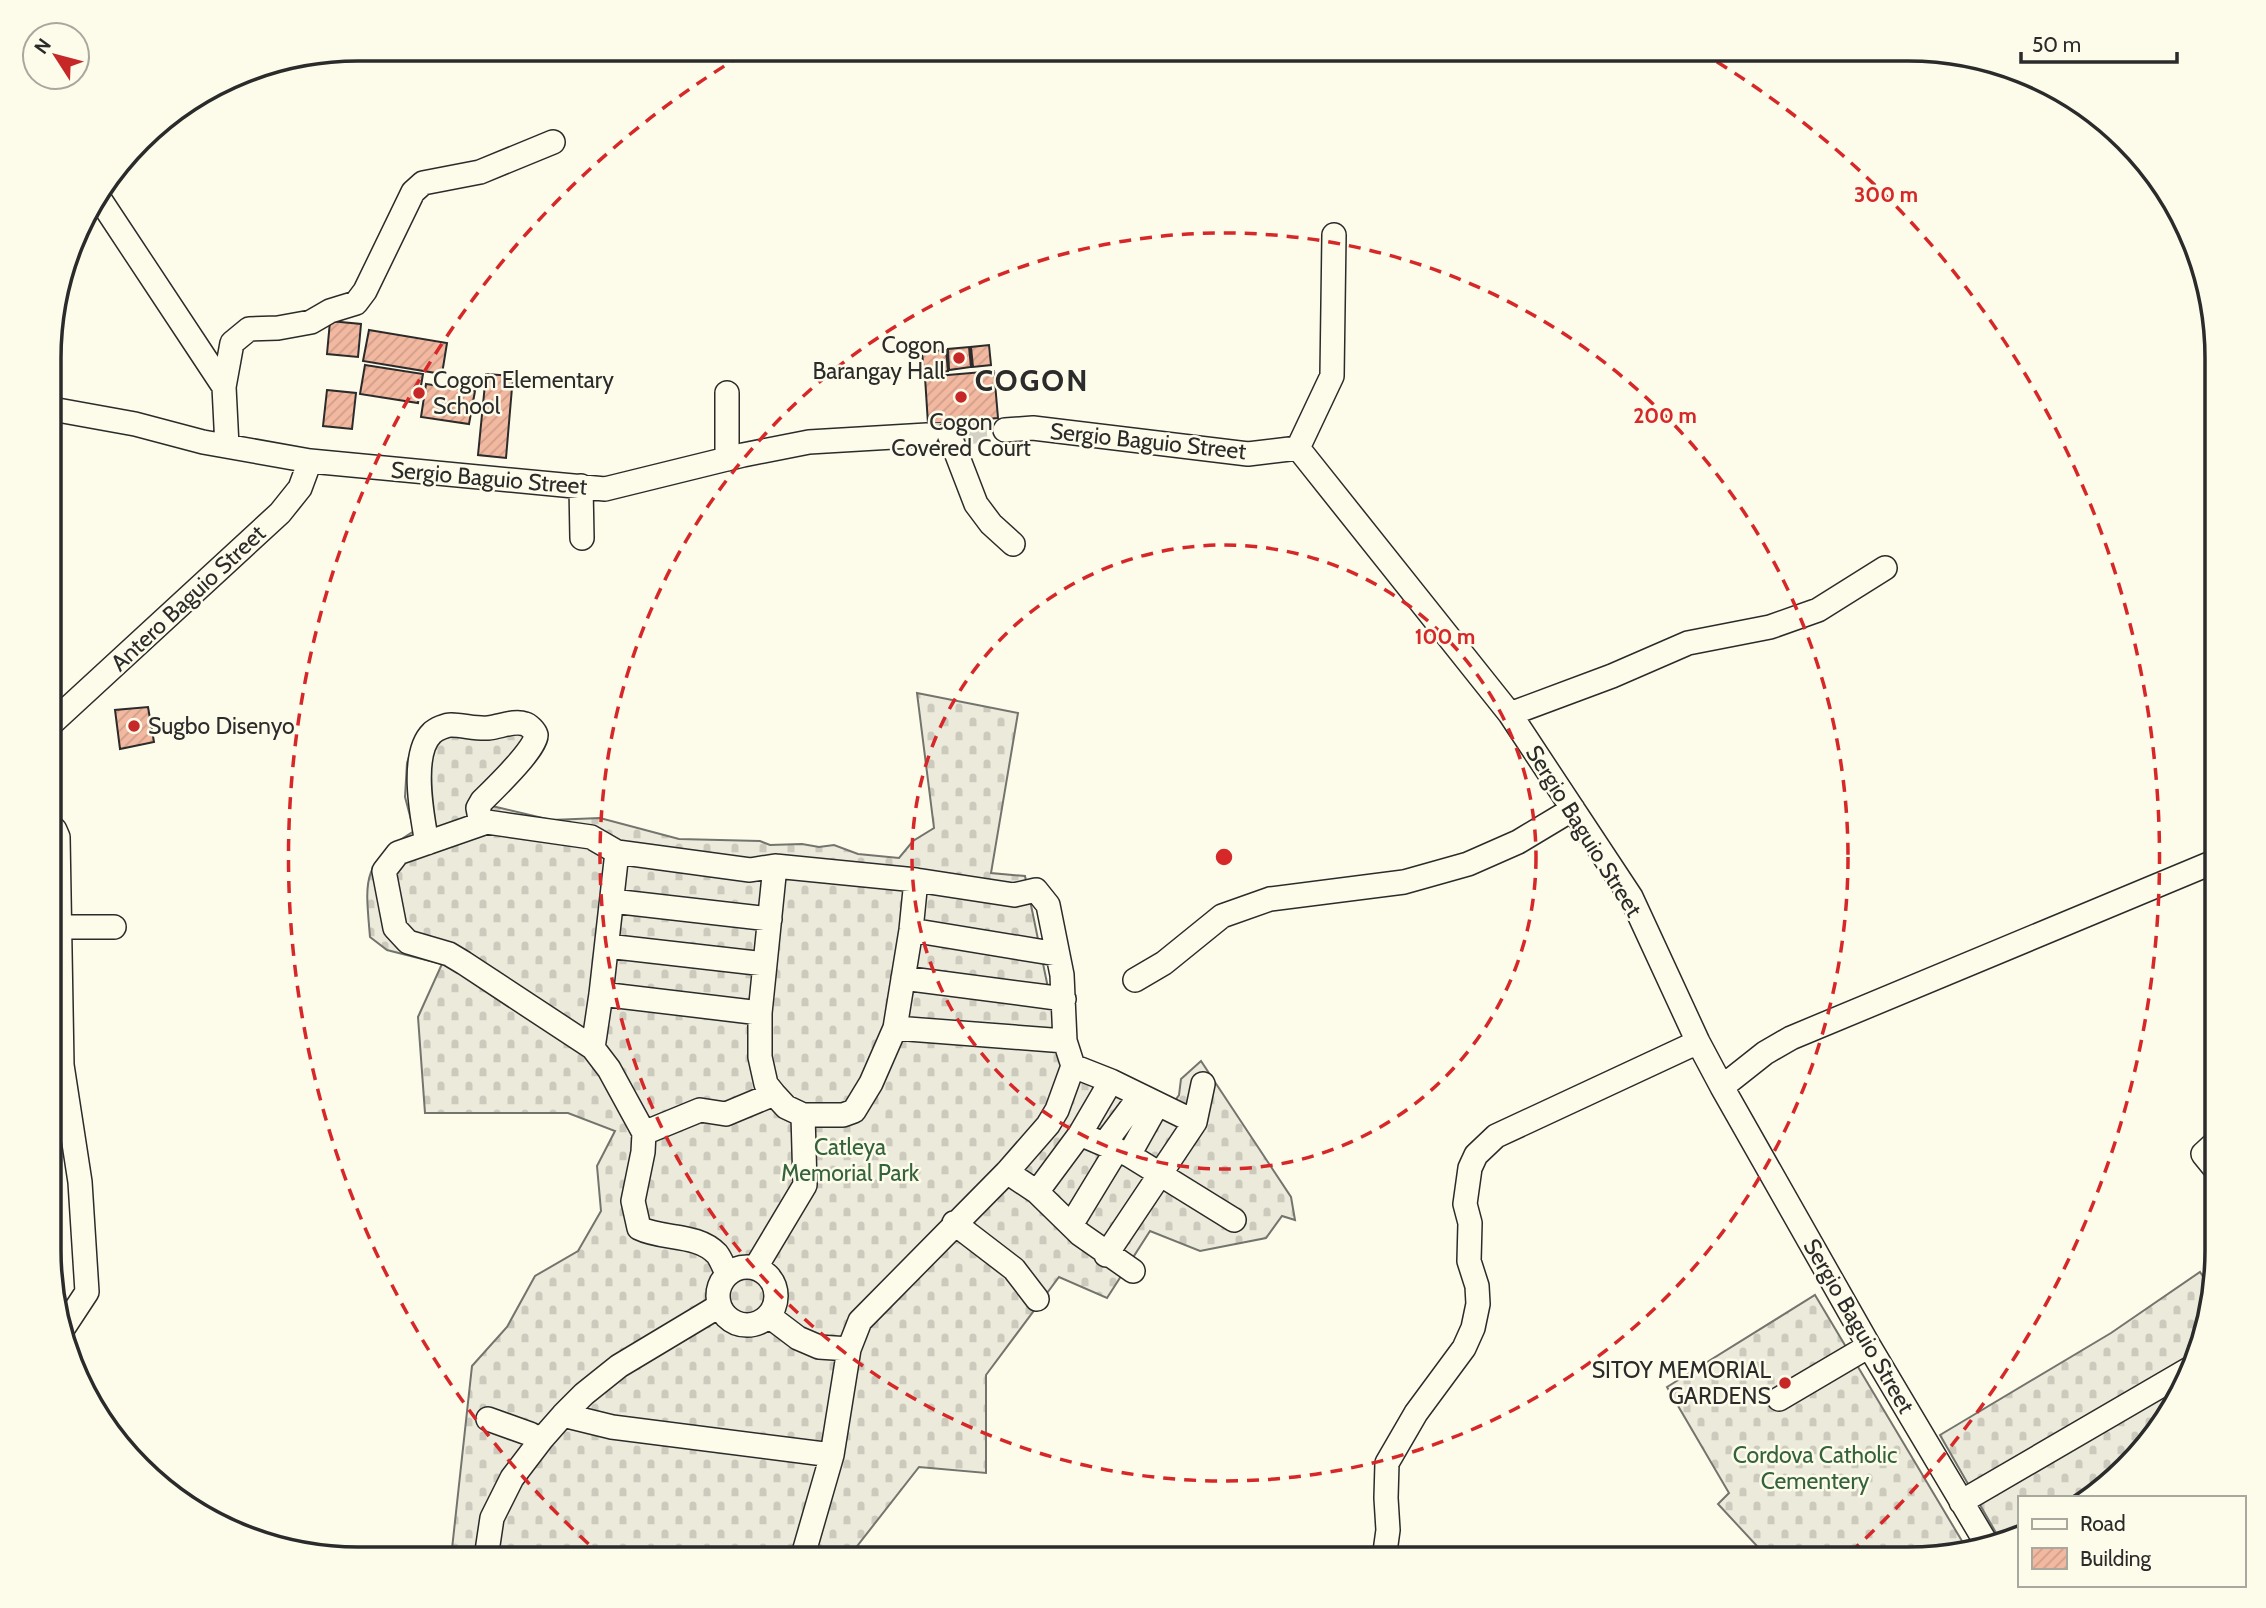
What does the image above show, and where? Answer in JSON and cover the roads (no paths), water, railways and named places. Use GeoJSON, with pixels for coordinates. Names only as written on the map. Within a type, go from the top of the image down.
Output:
{"type":"FeatureCollection","features":[{"type":"Feature","properties":{"kind":"street"},"geometry":{"type":"LineString","coordinates":[[227,446],[224,387],[233,343],[250,329],[306,324],[330,311],[347,308],[356,303],[365,291],[413,192],[423,183],[480,172],[553,142]]}},
{"type":"Feature","properties":{"kind":"street"},"geometry":{"type":"LineString","coordinates":[[104,205],[224,387]]}},
{"type":"Feature","properties":{"kind":"street"},"geometry":{"type":"LineString","coordinates":[[1298,448],[1332,376],[1334,235]]}},
{"type":"Feature","properties":{"kind":"street"},"geometry":{"type":"LineString","coordinates":[[727,393],[727,459]]}},
{"type":"Feature","properties":{"kind":"street","name":"Sergio Baguio Street"},"geometry":{"type":"LineString","coordinates":[[61,411],[135,424],[203,442],[310,461],[606,489],[809,442],[938,434],[976,504],[991,524],[1013,544]]}},
{"type":"Feature","properties":{"kind":"street","name":"Sergio Baguio Street"},"geometry":{"type":"LineString","coordinates":[[1005,430],[1033,428],[1248,454],[1298,448],[1510,714],[1631,897],[1698,1042],[1722,1087],[1869,1346],[1983,1537]]}},
{"type":"Feature","properties":{"kind":"street","name":"Antero Baguio Street"},"geometry":{"type":"LineString","coordinates":[[61,715],[280,513],[300,488],[310,461]]}},
{"type":"Feature","properties":{"kind":"street"},"geometry":{"type":"LineString","coordinates":[[582,486],[582,538]]}},
{"type":"Feature","properties":{"kind":"street"},"geometry":{"type":"LineString","coordinates":[[1510,714],[1612,676],[1688,643],[1770,627],[1818,610],[1885,568]]}},
{"type":"Feature","properties":{"kind":"street"},"geometry":{"type":"LineString","coordinates":[[427,843],[418,796],[420,763],[426,741],[432,733],[448,725],[479,728],[525,724],[536,734],[535,739],[527,752],[482,801],[478,808],[481,824]]}},
{"type":"Feature","properties":{"kind":"street"},"geometry":{"type":"LineString","coordinates":[[1135,980],[1164,963],[1222,916],[1270,899],[1404,882],[1468,864],[1518,842],[1573,809]]}},
{"type":"Feature","properties":{"kind":"street"},"geometry":{"type":"LineString","coordinates":[[727,1273],[717,1254],[696,1241],[650,1234],[639,1228],[633,1200],[644,1133],[609,1069],[593,1048],[464,963],[449,954],[408,942],[395,929],[384,871],[398,853],[487,822],[591,837],[617,852],[750,870],[775,866],[916,880],[1014,895],[1036,890],[1048,905],[1062,975],[1065,1041],[1073,1066],[1058,1110],[1007,1172],[860,1321],[849,1349],[832,1455],[805,1547]]}},
{"type":"Feature","properties":{"kind":"street"},"geometry":{"type":"LineString","coordinates":[[593,1048],[617,852]]}},
{"type":"Feature","properties":{"kind":"street"},"geometry":{"type":"LineString","coordinates":[[775,866],[760,1013],[760,1057],[766,1084],[786,1107],[803,1115],[843,1115],[854,1111],[868,1090],[895,1028],[916,880]]}},
{"type":"Feature","properties":{"kind":"street"},"geometry":{"type":"LineString","coordinates":[[1722,1087],[1765,1053],[1791,1038],[2205,867]]}},
{"type":"Feature","properties":{"kind":"street"},"geometry":{"type":"LineString","coordinates":[[612,901],[771,919]]}},
{"type":"Feature","properties":{"kind":"street"},"geometry":{"type":"LineString","coordinates":[[61,927],[114,927]]}},
{"type":"Feature","properties":{"kind":"street"},"geometry":{"type":"LineString","coordinates":[[911,930],[1057,954]]}},
{"type":"Feature","properties":{"kind":"street"},"geometry":{"type":"LineString","coordinates":[[607,946],[765,964]]}},
{"type":"Feature","properties":{"kind":"street"},"geometry":{"type":"LineString","coordinates":[[903,978],[1064,999]]}},
{"type":"Feature","properties":{"kind":"street"},"geometry":{"type":"LineString","coordinates":[[601,994],[760,1013]]}},
{"type":"Feature","properties":{"kind":"street"},"geometry":{"type":"LineString","coordinates":[[895,1028],[1065,1041]]}},
{"type":"Feature","properties":{"kind":"street"},"geometry":{"type":"LineString","coordinates":[[61,1030],[62,1065],[80,1182],[87,1292],[69,1319]]}},
{"type":"Feature","properties":{"kind":"street"},"geometry":{"type":"LineString","coordinates":[[1386,1547],[1387,1463],[1416,1413],[1464,1348],[1473,1328],[1477,1295],[1468,1261],[1470,1223],[1465,1204],[1470,1168],[1476,1155],[1496,1136],[1698,1042]]}},
{"type":"Feature","properties":{"kind":"street"},"geometry":{"type":"LineString","coordinates":[[1073,1066],[1111,1081],[1195,1122]]}},
{"type":"Feature","properties":{"kind":"street"},"geometry":{"type":"LineString","coordinates":[[1037,1192],[1080,1134],[1111,1081]]}},
{"type":"Feature","properties":{"kind":"street"},"geometry":{"type":"LineString","coordinates":[[1106,1255],[1195,1122],[1203,1084]]}},
{"type":"Feature","properties":{"kind":"street"},"geometry":{"type":"LineString","coordinates":[[644,1133],[700,1110],[726,1114],[774,1094]]}},
{"type":"Feature","properties":{"kind":"street"},"geometry":{"type":"LineString","coordinates":[[1071,1225],[1148,1100]]}},
{"type":"Feature","properties":{"kind":"street"},"geometry":{"type":"LineString","coordinates":[[756,1267],[805,1185],[803,1115]]}},
{"type":"Feature","properties":{"kind":"street"},"geometry":{"type":"LineString","coordinates":[[1080,1134],[1117,1150],[1234,1220]]}},
{"type":"Feature","properties":{"kind":"street"},"geometry":{"type":"LineString","coordinates":[[1007,1172],[1037,1192],[1106,1255],[1133,1271]]}},
{"type":"Feature","properties":{"kind":"street"},"geometry":{"type":"LineString","coordinates":[[954,1223],[1014,1269],[1037,1299]]}},
{"type":"Feature","properties":{"kind":"street"},"geometry":{"type":"LineString","coordinates":[[741,1267],[756,1267],[769,1275],[776,1288],[776,1303],[769,1316],[756,1324],[741,1325],[728,1318],[719,1306],[717,1294],[727,1273],[741,1267]]}},
{"type":"Feature","properties":{"kind":"street"},"geometry":{"type":"LineString","coordinates":[[488,1547],[492,1518],[512,1478],[563,1415],[619,1366],[719,1306]]}},
{"type":"Feature","properties":{"kind":"street"},"geometry":{"type":"LineString","coordinates":[[769,1316],[797,1338],[820,1347],[849,1349]]}},
{"type":"Feature","properties":{"kind":"street"},"geometry":{"type":"LineString","coordinates":[[1779,1399],[1869,1346]]}},
{"type":"Feature","properties":{"kind":"street"},"geometry":{"type":"LineString","coordinates":[[1961,1502],[2176,1377]]}},
{"type":"Feature","properties":{"kind":"street"},"geometry":{"type":"LineString","coordinates":[[563,1415],[611,1427],[832,1455]]}},
{"type":"Feature","properties":{"kind":"street"},"geometry":{"type":"LineString","coordinates":[[488,1419],[541,1440]]}},
{"type":"Feature","properties":{"kind":"tunnel"},"geometry":{"type":"LineString","coordinates":[[930,435],[1005,430]]}},
{"type":"Feature","properties":{"kind":"place","name":"Cogon Barangay Hall"},"geometry":{"type":"Point","coordinates":[959,358]}},
{"type":"Feature","properties":{"kind":"place","name":"Cogon Elementary School"},"geometry":{"type":"Point","coordinates":[419,393]}},
{"type":"Feature","properties":{"kind":"place","name":"Cogon Covered Court"},"geometry":{"type":"Point","coordinates":[961,397]}},
{"type":"Feature","properties":{"kind":"place","name":"Sugbo Disenyo"},"geometry":{"type":"Point","coordinates":[134,726]}},
{"type":"Feature","properties":{"kind":"place","name":"SITOY MEMORIAL GARDENS"},"geometry":{"type":"Point","coordinates":[1785,1383]}},
{"type":"Feature","properties":{"kind":"district","name":"COGON"},"geometry":{"type":"Point","coordinates":[1032,381]}},
{"type":"Feature","properties":{"kind":"park label","name":"Catleya Memorial Park"},"geometry":{"type":"Point","coordinates":[850,1160]}},
{"type":"Feature","properties":{"kind":"park label","name":"Cordova Catholic Cementery"},"geometry":{"type":"Point","coordinates":[1815,1468]}}]}
